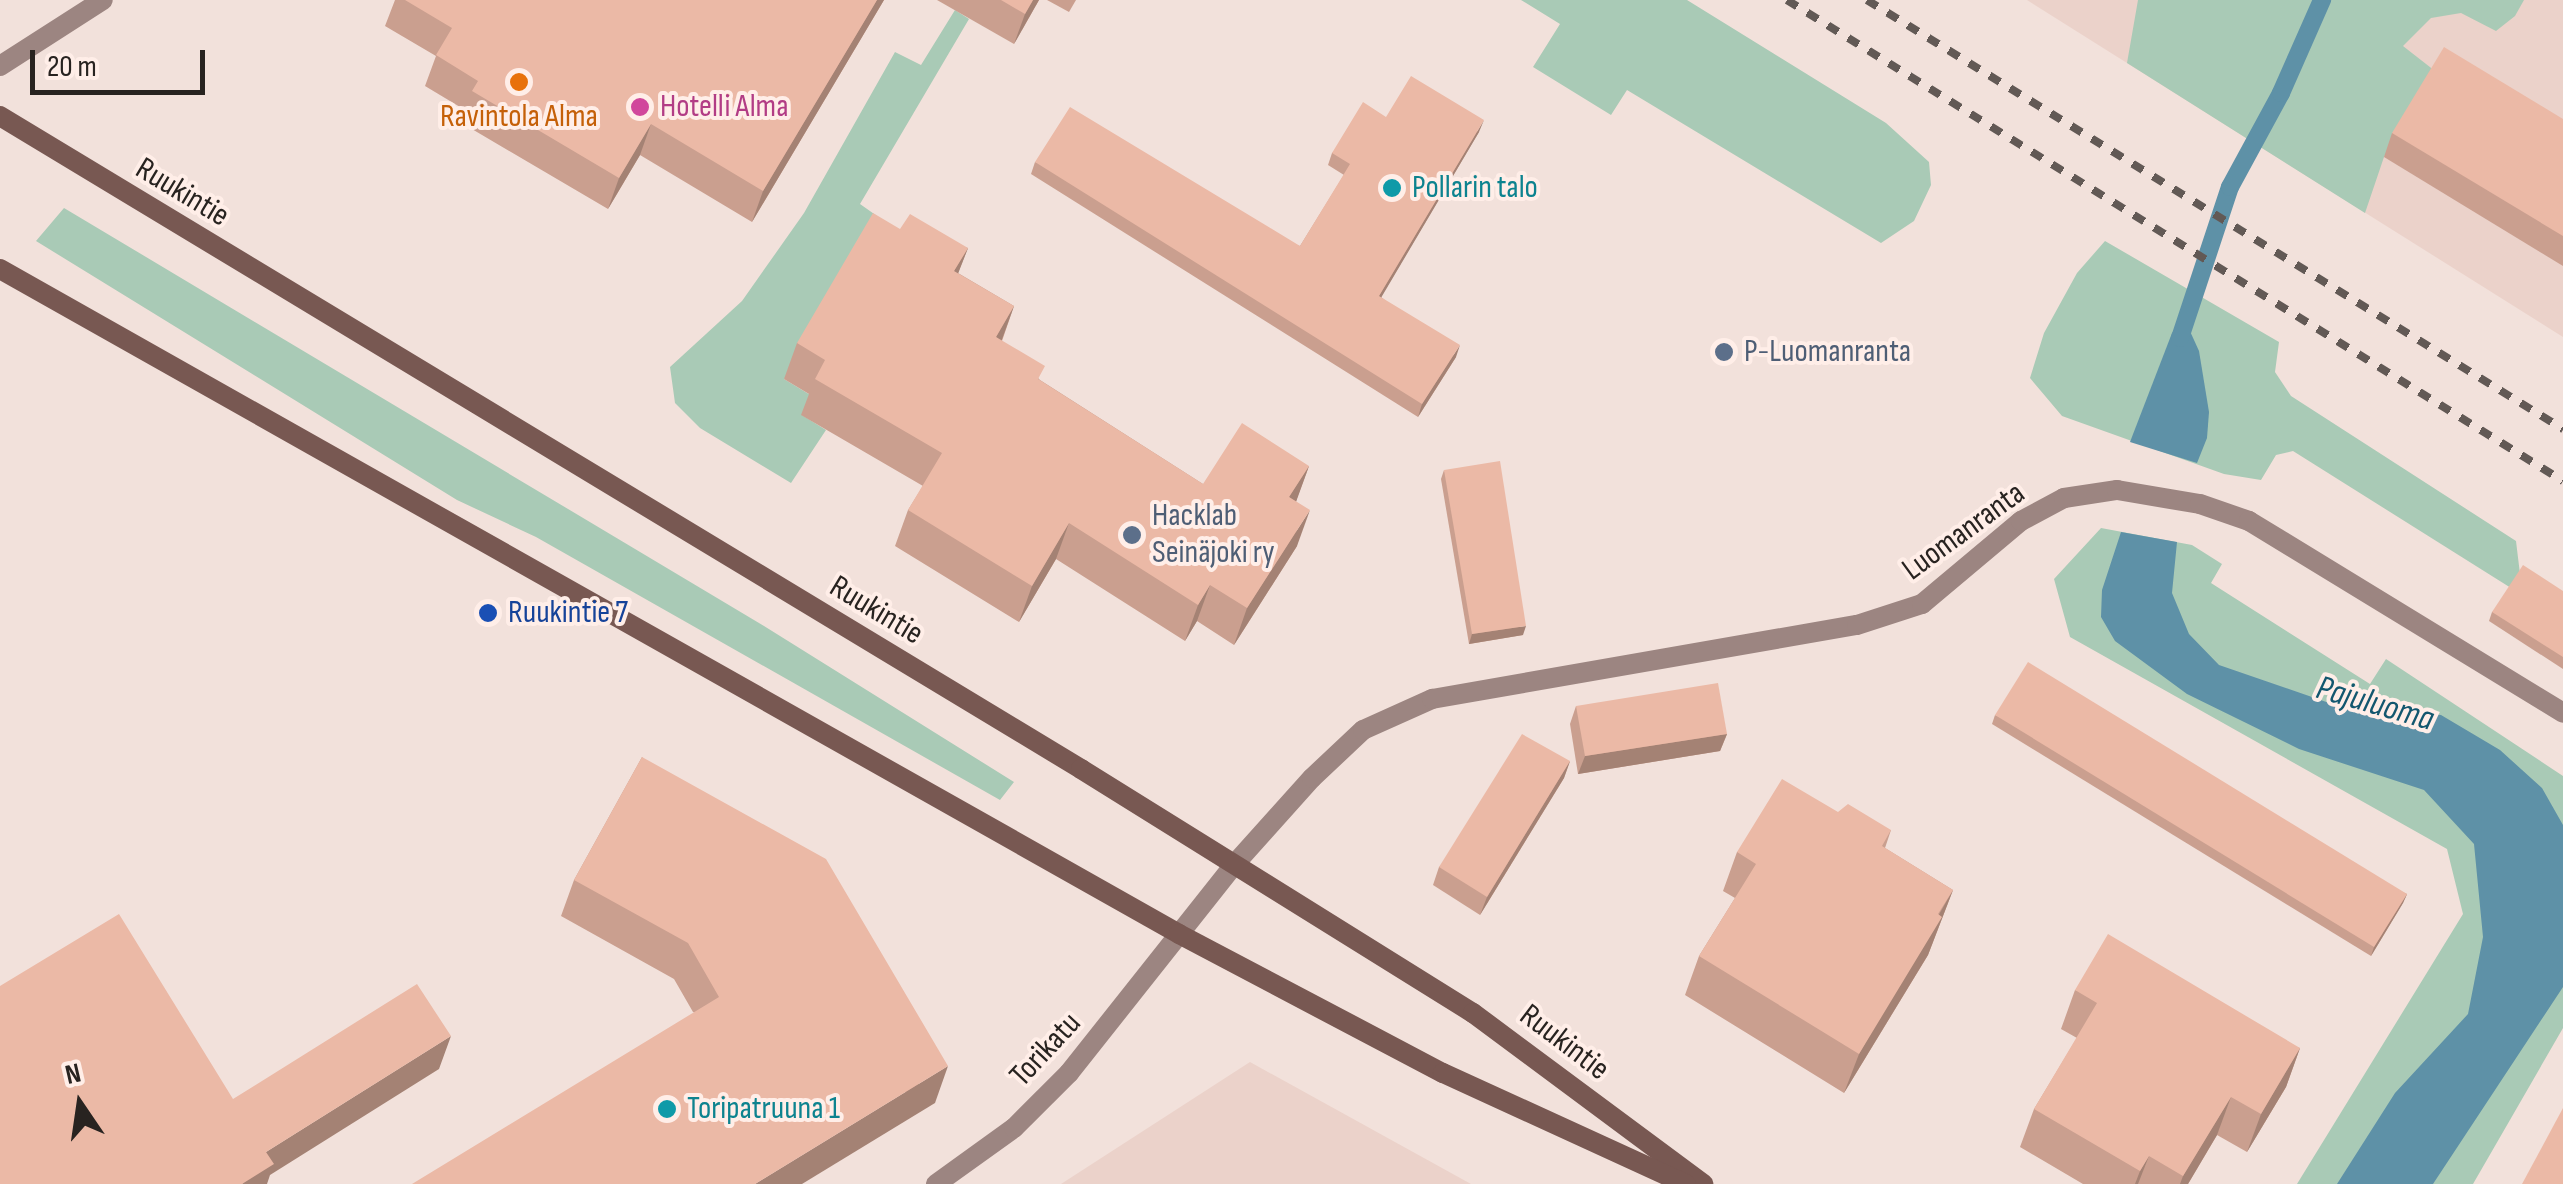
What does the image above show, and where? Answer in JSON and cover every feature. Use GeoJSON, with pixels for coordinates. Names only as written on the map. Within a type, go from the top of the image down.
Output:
{"type":"FeatureCollection","features":[{"type":"Feature","properties":{"kind":"main road","name":"Ruukintie"},"geometry":{"type":"LineString","coordinates":[[0,116],[1081,769],[1473,1013],[1703,1184]]}},
{"type":"Feature","properties":{"kind":"main road","name":"Ruukintie"},"geometry":{"type":"LineString","coordinates":[[0,269],[1178,934],[1443,1073],[1686,1184]]}},
{"type":"Feature","properties":{"kind":"street"},"geometry":{"type":"LineString","coordinates":[[0,66],[103,0]]}},
{"type":"Feature","properties":{"kind":"street","name":"Luomanranta"},"geometry":{"type":"LineString","coordinates":[[1178,934],[1232,866],[1362,730],[1432,699],[1858,625],[1922,604],[2021,521],[2064,498],[2117,490],[2200,504],[2249,520],[2563,714]]}},
{"type":"Feature","properties":{"kind":"street","name":"Torikatu"},"geometry":{"type":"LineString","coordinates":[[936,1184],[1014,1128],[1068,1073],[1126,1007],[1178,934]]}},
{"type":"Feature","properties":{"kind":"shaded area"},"geometry":{"type":"Polygon","coordinates":[[[2027,0],[2563,0],[2563,337],[2127,63],[2027,0]]]}},
{"type":"Feature","properties":{"kind":"shaded area"},"geometry":{"type":"Polygon","coordinates":[[[1250,1062],[1471,1184],[1061,1184],[1250,1062]]]}},
{"type":"Feature","properties":{"kind":"green space"},"geometry":{"type":"Polygon","coordinates":[[[1521,0],[1687,0],[1886,123],[1929,162],[1931,185],[1914,221],[1881,243],[1627,90],[1611,115],[1533,67],[1560,24],[1521,0]]]}},
{"type":"Feature","properties":{"kind":"green space"},"geometry":{"type":"Polygon","coordinates":[[[2138,0],[2524,0],[2515,16],[2496,31],[2461,13],[2431,18],[2403,46],[2435,71],[2384,157],[2365,213],[2127,63],[2138,0]]]}},
{"type":"Feature","properties":{"kind":"green space"},"geometry":{"type":"Polygon","coordinates":[[[955,10],[969,19],[860,204],[904,235],[784,379],[812,396],[802,415],[826,430],[791,483],[700,428],[675,403],[670,367],[742,301],[804,213],[895,52],[921,65],[955,10]]]}},
{"type":"Feature","properties":{"kind":"green space"},"geometry":{"type":"Polygon","coordinates":[[[64,208],[764,626],[1014,782],[1000,800],[536,537],[457,500],[36,241],[64,208]]]}},
{"type":"Feature","properties":{"kind":"green space"},"geometry":{"type":"Polygon","coordinates":[[[2105,241],[2279,342],[2275,372],[2291,396],[2516,541],[2520,574],[2511,588],[2293,451],[2276,455],[2261,480],[2224,474],[2062,416],[2030,378],[2044,333],[2077,273],[2105,241]]]}},
{"type":"Feature","properties":{"kind":"green space"},"geometry":{"type":"Polygon","coordinates":[[[2101,528],[2192,545],[2222,564],[2211,583],[2370,684],[2386,659],[2563,776],[2563,1028],[2473,1184],[2297,1184],[2463,914],[2447,849],[2070,637],[2054,579],[2101,528]]]}},
{"type":"Feature","properties":{"kind":"water"},"geometry":{"type":"Polygon","coordinates":[[[2184,318],[2199,351],[2209,412],[2207,438],[2197,463],[2130,442],[2172,333],[2184,318]]]}},
{"type":"Feature","properties":{"kind":"water"},"geometry":{"type":"Polygon","coordinates":[[[2121,532],[2177,542],[2172,593],[2189,634],[2219,665],[2335,705],[2441,715],[2500,750],[2542,788],[2563,825],[2563,987],[2433,1184],[2337,1184],[2395,1093],[2468,1014],[2483,937],[2474,844],[2424,790],[2299,749],[2187,694],[2115,641],[2101,617],[2102,590],[2121,532]]]}},
{"type":"Feature","properties":{"kind":"building","name":"Hotelli Alma"},"geometry":{"type":"Polygon","coordinates":[[[405,0],[877,0],[763,191],[651,124],[619,178],[472,91],[478,81],[436,55],[452,28],[405,0]]]}},
{"type":"Feature","properties":{"kind":"building"},"geometry":{"type":"Polygon","coordinates":[[[1001,0],[1033,0],[1025,14],[1001,0]]]}},
{"type":"Feature","properties":{"kind":"building"},"geometry":{"type":"Polygon","coordinates":[[[2444,47],[2563,119],[2563,236],[2392,133],[2444,47]]]}},
{"type":"Feature","properties":{"kind":"building"},"geometry":{"type":"Polygon","coordinates":[[[1411,76],[1484,120],[1379,296],[1460,345],[1422,404],[1035,162],[1070,107],[1300,246],[1350,164],[1332,153],[1363,102],[1386,117],[1411,76]]]}},
{"type":"Feature","properties":{"kind":"building"},"geometry":{"type":"Polygon","coordinates":[[[873,213],[900,229],[910,214],[968,248],[954,271],[1014,306],[996,337],[1045,366],[1038,379],[1203,484],[1242,423],[1309,466],[1289,497],[1310,510],[1247,608],[1210,585],[1198,605],[1069,523],[1032,586],[908,510],[942,453],[815,379],[825,360],[797,343],[873,213]]]}},
{"type":"Feature","properties":{"kind":"building"},"geometry":{"type":"Polygon","coordinates":[[[1500,461],[1526,626],[1472,634],[1444,470],[1500,461]]]}},
{"type":"Feature","properties":{"kind":"building"},"geometry":{"type":"Polygon","coordinates":[[[2523,565],[2563,591],[2563,657],[2492,612],[2523,565]]]}},
{"type":"Feature","properties":{"kind":"building"},"geometry":{"type":"Polygon","coordinates":[[[2028,662],[2407,894],[2374,947],[1995,715],[2028,662]]]}},
{"type":"Feature","properties":{"kind":"building"},"geometry":{"type":"Polygon","coordinates":[[[1718,683],[1727,734],[1585,756],[1576,706],[1718,683]]]}},
{"type":"Feature","properties":{"kind":"building"},"geometry":{"type":"Polygon","coordinates":[[[1522,734],[1570,761],[1487,897],[1439,867],[1522,734]]]}},
{"type":"Feature","properties":{"kind":"building"},"geometry":{"type":"Polygon","coordinates":[[[642,757],[826,859],[948,1066],[755,1184],[412,1184],[719,997],[688,943],[574,880],[642,757]]]}},
{"type":"Feature","properties":{"kind":"building"},"geometry":{"type":"Polygon","coordinates":[[[1782,779],[1838,812],[1848,804],[1891,830],[1882,846],[1953,890],[1938,914],[1942,917],[1859,1054],[1699,956],[1756,864],[1737,852],[1782,779]]]}},
{"type":"Feature","properties":{"kind":"building"},"geometry":{"type":"Polygon","coordinates":[[[119,914],[233,1099],[417,984],[451,1036],[266,1152],[274,1164],[242,1184],[0,1184],[0,986],[119,914]]]}},
{"type":"Feature","properties":{"kind":"building"},"geometry":{"type":"Polygon","coordinates":[[[2108,934],[2300,1048],[2261,1114],[2231,1097],[2183,1176],[2149,1156],[2140,1171],[2034,1109],[2097,1003],[2075,990],[2108,934]]]}},
{"type":"Feature","properties":{"kind":"building"},"geometry":{"type":"Polygon","coordinates":[[[2563,1108],[2563,1184],[2522,1184],[2563,1108]]]}},
{"type":"Feature","properties":{"kind":"waterway","name":"Pajuluoma"},"geometry":{"type":"LineString","coordinates":[[2180,338],[2230,187],[2281,93],[2322,0]]}},
{"type":"Feature","properties":{"kind":"railway"},"geometry":{"type":"LineString","coordinates":[[1787,0],[2563,481]]}},
{"type":"Feature","properties":{"kind":"railway"},"geometry":{"type":"LineString","coordinates":[[1867,0],[2563,429]]}},
{"type":"Feature","properties":{"kind":"place","name":"Ravintola Alma"},"geometry":{"type":"Point","coordinates":[519,82]}},
{"type":"Feature","properties":{"kind":"place","name":"Hotelli Alma"},"geometry":{"type":"Point","coordinates":[640,107]}},
{"type":"Feature","properties":{"kind":"place","name":"Pollarin talo"},"geometry":{"type":"Point","coordinates":[1392,188]}},
{"type":"Feature","properties":{"kind":"place","name":"P-Luomanranta"},"geometry":{"type":"Point","coordinates":[1724,352]}},
{"type":"Feature","properties":{"kind":"place","name":"Hacklab Seinäjoki ry"},"geometry":{"type":"Point","coordinates":[1132,535]}},
{"type":"Feature","properties":{"kind":"place","name":"Ruukintie 7"},"geometry":{"type":"Point","coordinates":[488,613]}},
{"type":"Feature","properties":{"kind":"place","name":"Toripatruuna 1"},"geometry":{"type":"Point","coordinates":[667,1109]}}]}
